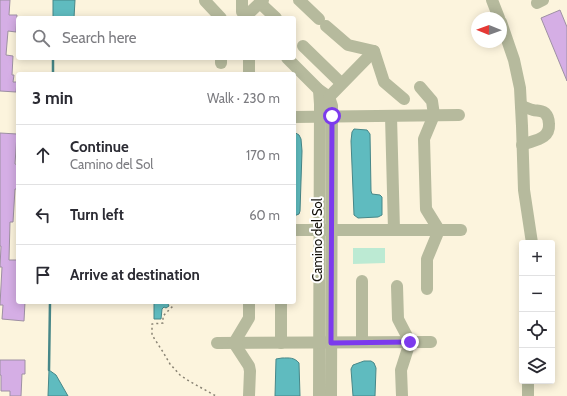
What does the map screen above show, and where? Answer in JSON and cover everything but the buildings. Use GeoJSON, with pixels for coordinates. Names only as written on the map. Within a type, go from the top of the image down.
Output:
{"type":"FeatureCollection","features":[{"type":"Feature","properties":{"kind":"street"},"geometry":{"type":"LineString","coordinates":[[205,0],[219,16]]}},
{"type":"Feature","properties":{"kind":"street"},"geometry":{"type":"LineString","coordinates":[[242,0],[242,12],[246,16]]}},
{"type":"Feature","properties":{"kind":"street"},"geometry":{"type":"LineString","coordinates":[[299,0],[348,45],[374,51]]}},
{"type":"Feature","properties":{"kind":"street"},"geometry":{"type":"LineString","coordinates":[[492,0],[497,12]]}},
{"type":"Feature","properties":{"kind":"street"},"geometry":{"type":"LineString","coordinates":[[248,16],[262,2],[274,16]]}},
{"type":"Feature","properties":{"kind":"street"},"geometry":{"type":"LineString","coordinates":[[507,40],[514,60],[520,88],[524,190],[532,240]]}},
{"type":"Feature","properties":{"kind":"street"},"geometry":{"type":"LineString","coordinates":[[303,46],[341,83]]}},
{"type":"Feature","properties":{"kind":"street"},"geometry":{"type":"LineString","coordinates":[[289,60],[324,93],[341,83],[374,51]]}},
{"type":"Feature","properties":{"kind":"street"},"geometry":{"type":"LineString","coordinates":[[374,51],[384,82],[404,99]]}},
{"type":"Feature","properties":{"kind":"street"},"geometry":{"type":"LineString","coordinates":[[249,60],[249,72]]}},
{"type":"Feature","properties":{"kind":"street"},"geometry":{"type":"LineString","coordinates":[[420,87],[432,101],[434,115],[424,139],[426,209],[439,230]]}},
{"type":"Feature","properties":{"kind":"street","name":"Camino del Sol"},"geometry":{"type":"LineString","coordinates":[[319,396],[325,343],[326,116],[324,93]]}},
{"type":"Feature","properties":{"kind":"street"},"geometry":{"type":"LineString","coordinates":[[521,106],[544,113],[549,119],[549,128],[546,135],[536,141],[522,145]]}},
{"type":"Feature","properties":{"kind":"street"},"geometry":{"type":"LineString","coordinates":[[296,117],[459,115]]}},
{"type":"Feature","properties":{"kind":"street"},"geometry":{"type":"LineString","coordinates":[[391,116],[394,230]]}},
{"type":"Feature","properties":{"kind":"street"},"geometry":{"type":"LineString","coordinates":[[296,230],[461,230]]}},
{"type":"Feature","properties":{"kind":"street"},"geometry":{"type":"LineString","coordinates":[[427,289],[427,259],[439,230]]}},
{"type":"Feature","properties":{"kind":"street"},"geometry":{"type":"LineString","coordinates":[[362,281],[362,342]]}},
{"type":"Feature","properties":{"kind":"street"},"geometry":{"type":"LineString","coordinates":[[397,286],[398,319],[410,342],[401,370],[402,396]]}},
{"type":"Feature","properties":{"kind":"street"},"geometry":{"type":"LineString","coordinates":[[234,343],[249,318],[249,304]]}},
{"type":"Feature","properties":{"kind":"street"},"geometry":{"type":"LineString","coordinates":[[281,304],[282,343]]}},
{"type":"Feature","properties":{"kind":"street"},"geometry":{"type":"LineString","coordinates":[[217,343],[431,342]]}},
{"type":"Feature","properties":{"kind":"street"},"geometry":{"type":"LineString","coordinates":[[234,343],[249,366],[249,396]]}},
{"type":"Feature","properties":{"kind":"street","name":"Camino del Sol"},"geometry":{"type":"LineString","coordinates":[[325,343],[331,396]]}},
{"type":"Feature","properties":{"kind":"street"},"geometry":{"type":"LineString","coordinates":[[528,384],[528,396]]}},
{"type":"Feature","properties":{"kind":"path"},"geometry":{"type":"LineString","coordinates":[[174,304],[163,316],[163,324],[152,324],[152,335],[170,364],[180,375],[216,396]]}},
{"type":"Feature","properties":{"kind":"green space"},"geometry":{"type":"Polygon","coordinates":[[[353,248],[385,248],[385,263],[353,264],[353,248]]]}},
{"type":"Feature","properties":{"kind":"water"},"geometry":{"type":"Polygon","coordinates":[[[53,0],[75,0],[74,16],[53,16],[53,0]]]}},
{"type":"Feature","properties":{"kind":"water"},"geometry":{"type":"Polygon","coordinates":[[[354,129],[367,130],[370,134],[371,191],[372,194],[380,195],[382,197],[382,215],[378,217],[358,218],[354,215],[351,141],[352,132],[354,129]]]}},
{"type":"Feature","properties":{"kind":"water"},"geometry":{"type":"Polygon","coordinates":[[[296,133],[301,139],[302,151],[299,214],[296,215],[296,133]]]}},
{"type":"Feature","properties":{"kind":"water"},"geometry":{"type":"Polygon","coordinates":[[[154,304],[168,304],[169,306],[162,309],[161,319],[154,319],[154,304]]]}},
{"type":"Feature","properties":{"kind":"water"},"geometry":{"type":"Polygon","coordinates":[[[276,359],[293,359],[299,363],[300,396],[275,396],[276,359]]]}},
{"type":"Feature","properties":{"kind":"water"},"geometry":{"type":"Polygon","coordinates":[[[364,361],[371,361],[374,363],[376,368],[375,396],[353,396],[351,369],[353,365],[364,361]]]}},
{"type":"Feature","properties":{"kind":"water"},"geometry":{"type":"Polygon","coordinates":[[[49,370],[56,375],[68,396],[48,396],[49,370]]]}},
{"type":"Feature","properties":{"kind":"waterway"},"geometry":{"type":"LineString","coordinates":[[53,60],[53,72]]}},
{"type":"Feature","properties":{"kind":"waterway"},"geometry":{"type":"LineString","coordinates":[[49,370],[50,304]]}},
{"type":"Feature","properties":{"kind":"route"},"geometry":{"type":"LineString","coordinates":[[332,116],[331,343],[410,342]]}}]}
